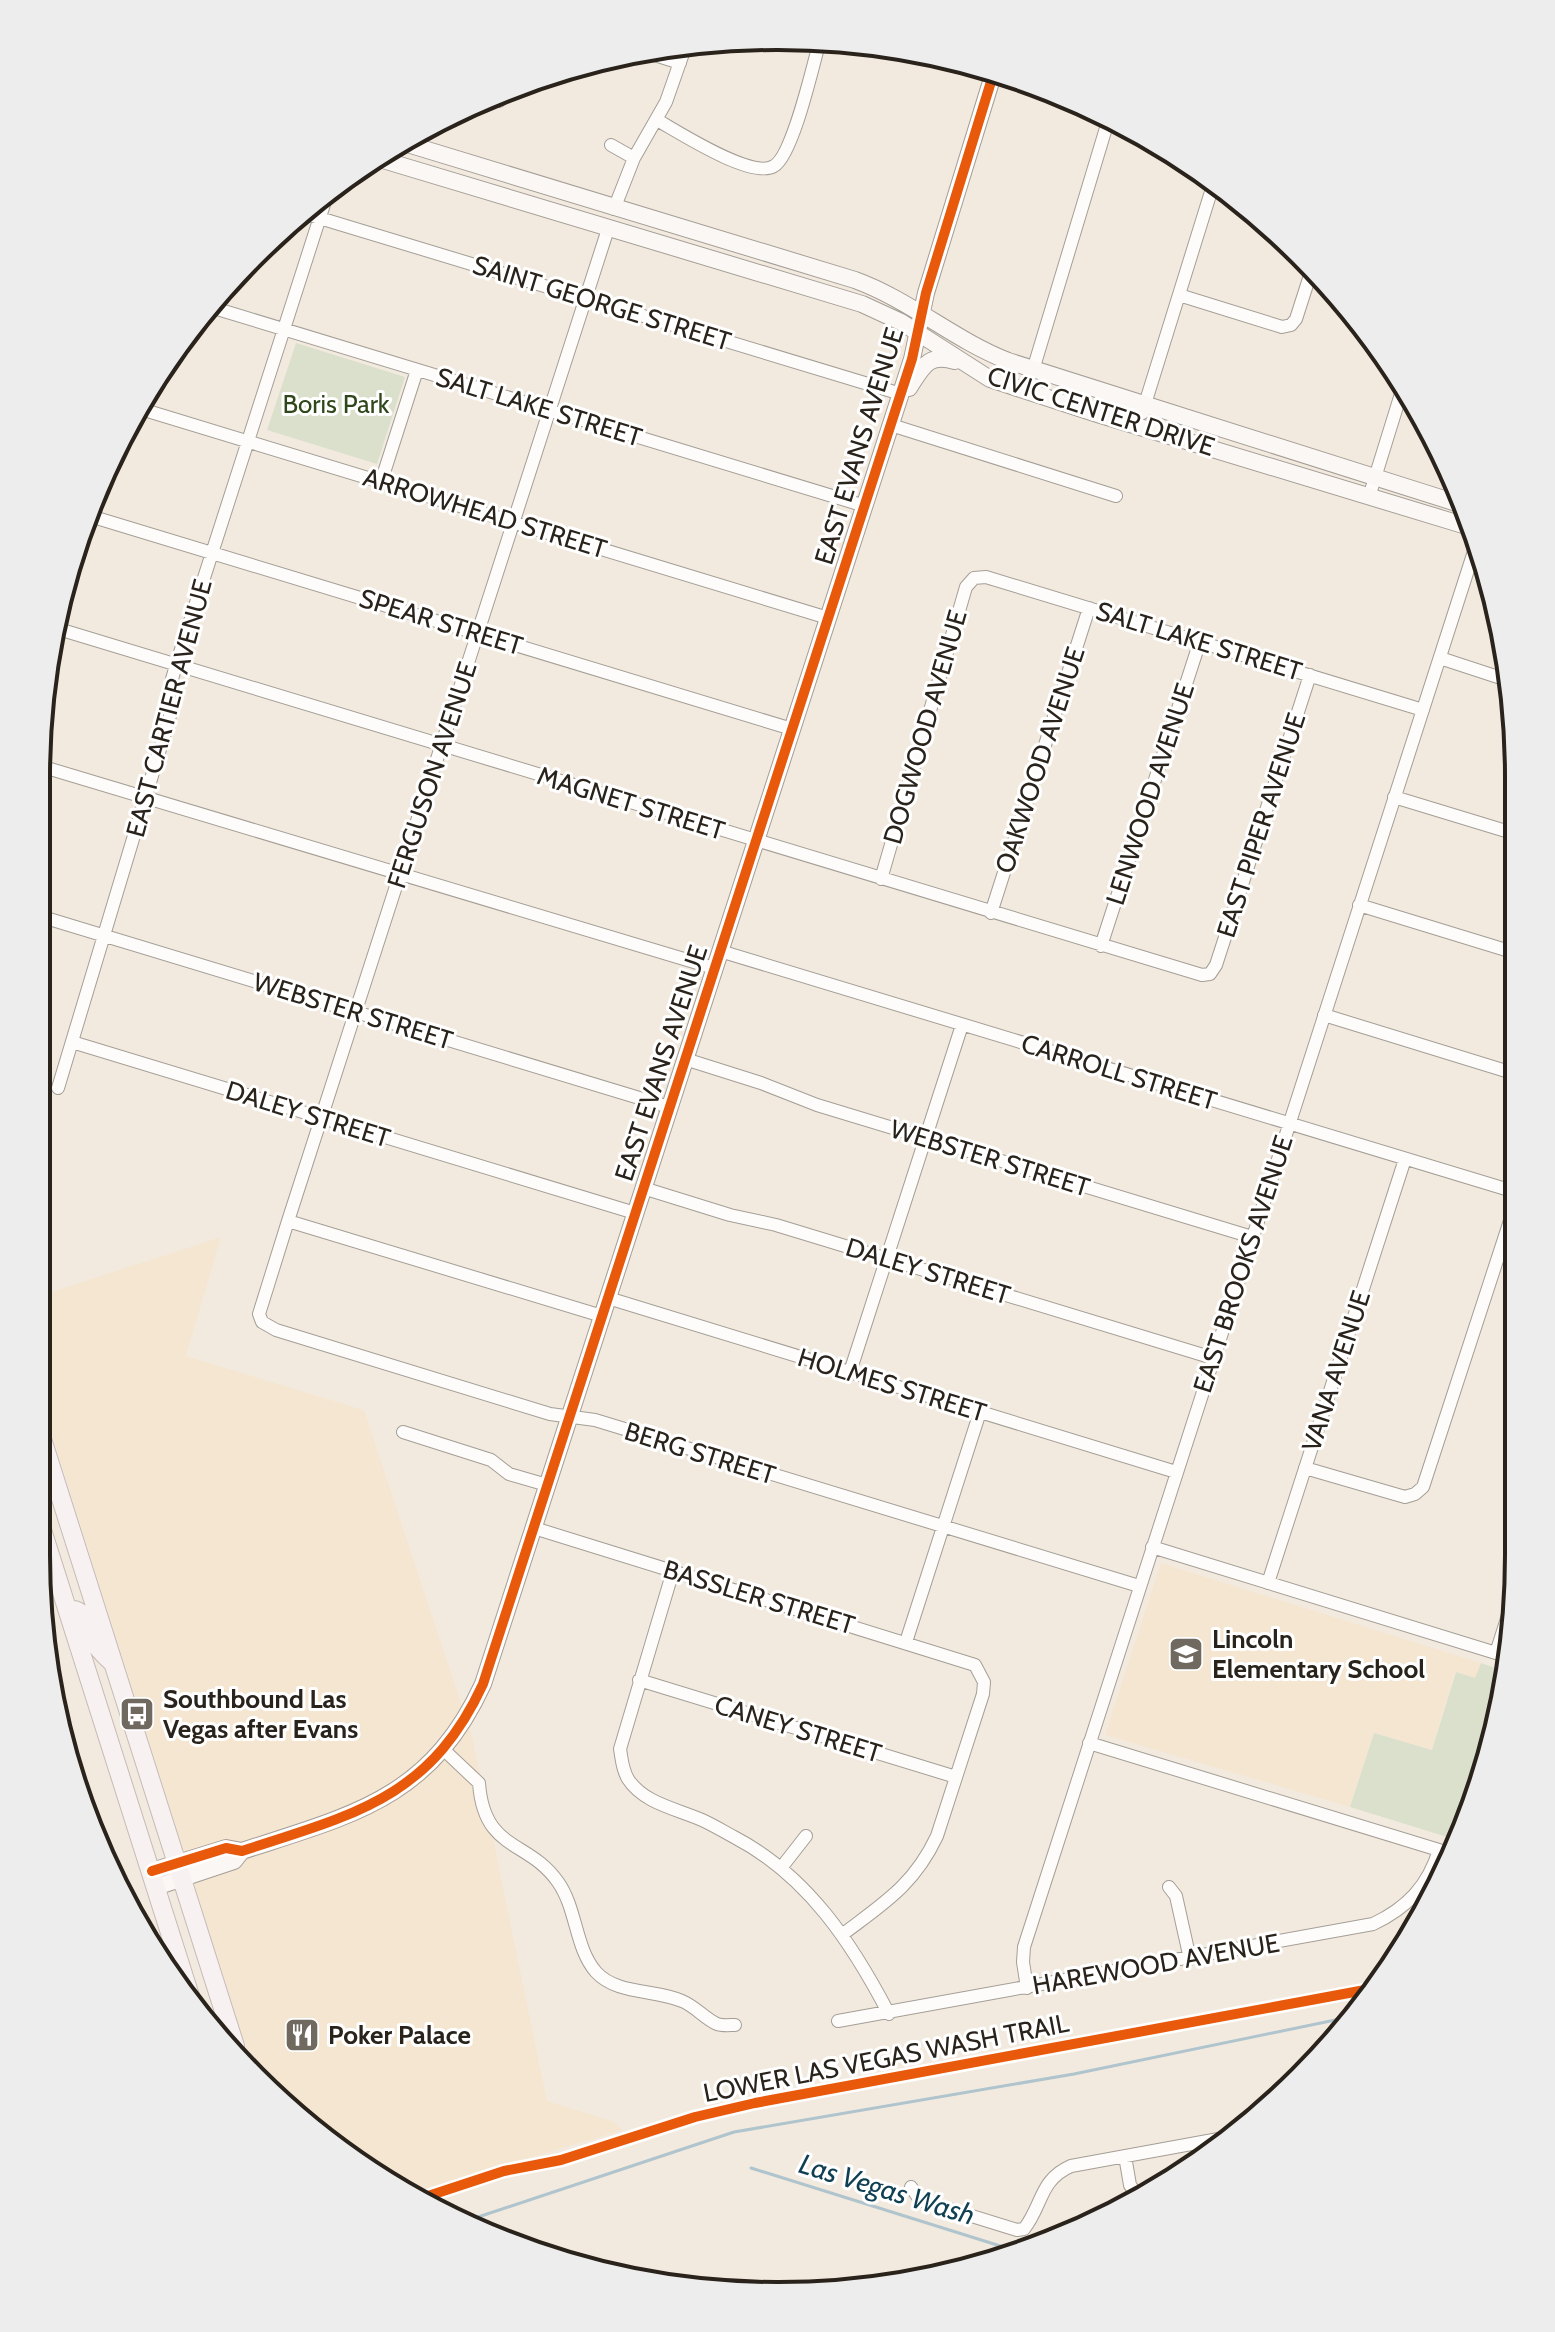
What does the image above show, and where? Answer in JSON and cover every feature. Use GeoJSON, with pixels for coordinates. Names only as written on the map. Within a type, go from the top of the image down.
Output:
{"type":"FeatureCollection","features":[{"type":"Feature","properties":{"kind":"main road","name":"EAST EVANS AVENUE"},"geometry":{"type":"LineString","coordinates":[[154,1879],[181,1870],[226,1848],[242,1851],[344,1818],[380,1802],[421,1772],[444,1750],[472,1708],[483,1684],[534,1528],[900,398],[922,312],[991,83]]}},
{"type":"Feature","properties":{"kind":"main road","name":"CIVIC CENTER DRIVE"},"geometry":{"type":"LineString","coordinates":[[415,146],[855,280],[922,312],[989,354],[1451,501]]}},
{"type":"Feature","properties":{"kind":"main road"},"geometry":{"type":"LineString","coordinates":[[405,153],[446,164],[455,159]]}},
{"type":"Feature","properties":{"kind":"main road","name":"CIVIC CENTER DRIVE"},"geometry":{"type":"LineString","coordinates":[[390,162],[862,304],[891,317],[990,379],[1459,524]]}},
{"type":"Feature","properties":{"kind":"main road"},"geometry":{"type":"LineString","coordinates":[[538,208],[605,217],[614,209]]}},
{"type":"Feature","properties":{"kind":"main road"},"geometry":{"type":"LineString","coordinates":[[608,229],[623,222],[679,228]]}},
{"type":"Feature","properties":{"kind":"main road"},"geometry":{"type":"LineString","coordinates":[[900,398],[930,360],[946,358],[971,367]]}},
{"type":"Feature","properties":{"kind":"main road"},"geometry":{"type":"LineString","coordinates":[[1097,414],[1135,413],[1142,411],[1145,404]]}},
{"type":"Feature","properties":{"kind":"main road"},"geometry":{"type":"LineString","coordinates":[[1449,521],[1455,514]]}},
{"type":"Feature","properties":{"kind":"main road"},"geometry":{"type":"LineString","coordinates":[[50,1463],[231,2034]]}},
{"type":"Feature","properties":{"kind":"main road"},"geometry":{"type":"LineString","coordinates":[[50,1549],[62,1560],[74,1587],[82,1591],[91,1590]]}},
{"type":"Feature","properties":{"kind":"main road"},"geometry":{"type":"LineString","coordinates":[[50,1553],[154,1879],[178,1966]]}},
{"type":"Feature","properties":{"kind":"main road"},"geometry":{"type":"LineString","coordinates":[[68,1610],[81,1612],[96,1646],[115,1665]]}},
{"type":"Feature","properties":{"kind":"main road"},"geometry":{"type":"LineString","coordinates":[[191,1984],[212,1973]]}},
{"type":"Feature","properties":{"kind":"street"},"geometry":{"type":"LineString","coordinates":[[657,120],[711,151],[754,167],[765,169],[775,166],[788,151],[817,52]]}},
{"type":"Feature","properties":{"kind":"street"},"geometry":{"type":"LineString","coordinates":[[614,209],[634,158],[666,102],[682,56]]}},
{"type":"Feature","properties":{"kind":"street"},"geometry":{"type":"LineString","coordinates":[[667,59],[680,63]]}},
{"type":"Feature","properties":{"kind":"street"},"geometry":{"type":"LineString","coordinates":[[1033,370],[1106,129]]}},
{"type":"Feature","properties":{"kind":"street"},"geometry":{"type":"LineString","coordinates":[[611,145],[634,158]]}},
{"type":"Feature","properties":{"kind":"street"},"geometry":{"type":"LineString","coordinates":[[1145,404],[1211,193]]}},
{"type":"Feature","properties":{"kind":"street","name":"EAST CARTIER AVENUE"},"geometry":{"type":"LineString","coordinates":[[58,1088],[170,716],[169,690],[176,665],[322,211]]}},
{"type":"Feature","properties":{"kind":"street","name":"SAINT GEORGE STREET"},"geometry":{"type":"LineString","coordinates":[[315,217],[900,398]]}},
{"type":"Feature","properties":{"kind":"street","name":"FERGUSON AVENUE"},"geometry":{"type":"LineString","coordinates":[[262,1322],[259,1314],[288,1221],[608,229]]}},
{"type":"Feature","properties":{"kind":"street"},"geometry":{"type":"LineString","coordinates":[[1179,295],[1282,327],[1291,325],[1296,319],[1308,281]]}},
{"type":"Feature","properties":{"kind":"street","name":"SALT LAKE STREET"},"geometry":{"type":"LineString","coordinates":[[221,310],[865,506]]}},
{"type":"Feature","properties":{"kind":"street"},"geometry":{"type":"LineString","coordinates":[[381,482],[417,370]]}},
{"type":"Feature","properties":{"kind":"street"},"geometry":{"type":"LineString","coordinates":[[1369,497],[1399,400]]}},
{"type":"Feature","properties":{"kind":"street","name":"ARROWHEAD STREET"},"geometry":{"type":"LineString","coordinates":[[149,411],[828,618]]}},
{"type":"Feature","properties":{"kind":"street"},"geometry":{"type":"LineString","coordinates":[[891,425],[1116,496]]}},
{"type":"Feature","properties":{"kind":"street","name":"SPEAR STREET"},"geometry":{"type":"LineString","coordinates":[[98,518],[792,729]]}},
{"type":"Feature","properties":{"kind":"street","name":"EAST BROOKS AVENUE"},"geometry":{"type":"LineString","coordinates":[[1027,1988],[1024,1947],[1471,560]]}},
{"type":"Feature","properties":{"kind":"street","name":"SALT LAKE STREET"},"geometry":{"type":"LineString","coordinates":[[974,578],[986,577],[1423,710]]}},
{"type":"Feature","properties":{"kind":"street","name":"DOGWOOD AVENUE"},"geometry":{"type":"LineString","coordinates":[[881,879],[966,587],[974,578]]}},
{"type":"Feature","properties":{"kind":"street","name":"OAKWOOD AVENUE"},"geometry":{"type":"LineString","coordinates":[[991,913],[1089,608]]}},
{"type":"Feature","properties":{"kind":"street","name":"MAGNET STREET"},"geometry":{"type":"LineString","coordinates":[[65,631],[1101,946],[1202,975],[1210,974]]}},
{"type":"Feature","properties":{"kind":"street","name":"LENWOOD AVENUE"},"geometry":{"type":"LineString","coordinates":[[1101,946],[1200,641]]}},
{"type":"Feature","properties":{"kind":"street"},"geometry":{"type":"LineString","coordinates":[[1440,658],[1498,677]]}},
{"type":"Feature","properties":{"kind":"street","name":"EAST PIPER AVENUE"},"geometry":{"type":"LineString","coordinates":[[1210,974],[1216,965],[1310,675]]}},
{"type":"Feature","properties":{"kind":"street"},"geometry":{"type":"LineString","coordinates":[[50,769],[714,968]]}},
{"type":"Feature","properties":{"kind":"street"},"geometry":{"type":"LineString","coordinates":[[1394,797],[1505,831]]}},
{"type":"Feature","properties":{"kind":"street"},"geometry":{"type":"LineString","coordinates":[[1359,905],[1505,950]]}},
{"type":"Feature","properties":{"kind":"street","name":"WEBSTER STREET"},"geometry":{"type":"LineString","coordinates":[[50,919],[669,1107]]}},
{"type":"Feature","properties":{"kind":"street","name":"CARROLL STREET"},"geometry":{"type":"LineString","coordinates":[[720,951],[1505,1189]]}},
{"type":"Feature","properties":{"kind":"street"},"geometry":{"type":"LineString","coordinates":[[1324,1015],[1505,1071]]}},
{"type":"Feature","properties":{"kind":"street"},"geometry":{"type":"LineString","coordinates":[[850,1372],[962,1025]]}},
{"type":"Feature","properties":{"kind":"street","name":"DALEY STREET"},"geometry":{"type":"LineString","coordinates":[[72,1042],[635,1213]]}},
{"type":"Feature","properties":{"kind":"street","name":"WEBSTER STREET"},"geometry":{"type":"LineString","coordinates":[[685,1059],[817,1105],[1252,1237]]}},
{"type":"Feature","properties":{"kind":"street","name":"VANA AVENUE"},"geometry":{"type":"LineString","coordinates":[[1268,1583],[1405,1159]]}},
{"type":"Feature","properties":{"kind":"street","name":"DALEY STREET"},"geometry":{"type":"LineString","coordinates":[[643,1188],[887,1258],[1213,1358]]}},
{"type":"Feature","properties":{"kind":"street"},"geometry":{"type":"LineString","coordinates":[[288,1221],[602,1316]]}},
{"type":"Feature","properties":{"kind":"street"},"geometry":{"type":"LineString","coordinates":[[1305,1468],[1405,1497],[1423,1487],[1505,1236]]}},
{"type":"Feature","properties":{"kind":"street","name":"HOLMES STREET"},"geometry":{"type":"LineString","coordinates":[[608,1298],[1176,1472]]}},
{"type":"Feature","properties":{"kind":"street","name":"BERG STREET"},"geometry":{"type":"LineString","coordinates":[[262,1322],[291,1335],[550,1414],[595,1420],[1139,1586]]}},
{"type":"Feature","properties":{"kind":"street"},"geometry":{"type":"LineString","coordinates":[[906,1642],[980,1412]]}},
{"type":"Feature","properties":{"kind":"street"},"geometry":{"type":"LineString","coordinates":[[403,1432],[491,1460],[509,1474],[547,1485]]}},
{"type":"Feature","properties":{"kind":"street","name":"BASSLER STREET"},"geometry":{"type":"LineString","coordinates":[[534,1528],[975,1665],[981,1673],[983,1694],[956,1777]]}},
{"type":"Feature","properties":{"kind":"street"},"geometry":{"type":"LineString","coordinates":[[1152,1547],[1498,1654]]}},
{"type":"Feature","properties":{"kind":"street"},"geometry":{"type":"LineString","coordinates":[[673,1571],[620,1749],[629,1781],[653,1801],[704,1821],[743,1841],[781,1868],[815,1900],[843,1934],[889,2014]]}},
{"type":"Feature","properties":{"kind":"street","name":"CANEY STREET"},"geometry":{"type":"LineString","coordinates":[[639,1680],[956,1777]]}},
{"type":"Feature","properties":{"kind":"street"},"geometry":{"type":"LineString","coordinates":[[1089,1743],[1439,1850]]}},
{"type":"Feature","properties":{"kind":"street"},"geometry":{"type":"LineString","coordinates":[[444,1750],[479,1783],[481,1805],[489,1822],[511,1846],[543,1865],[558,1882],[569,1903],[586,1955],[596,1972],[614,1985],[680,2000],[718,2024],[735,2025]]}},
{"type":"Feature","properties":{"kind":"street"},"geometry":{"type":"LineString","coordinates":[[843,1934],[904,1887],[927,1857],[956,1777]]}},
{"type":"Feature","properties":{"kind":"street"},"geometry":{"type":"LineString","coordinates":[[781,1868],[806,1836]]}},
{"type":"Feature","properties":{"kind":"street","name":"HAREWOOD AVENUE"},"geometry":{"type":"LineString","coordinates":[[838,2021],[1373,1924],[1391,1915],[1415,1896],[1432,1871],[1439,1850]]}},
{"type":"Feature","properties":{"kind":"street"},"geometry":{"type":"LineString","coordinates":[[1169,1887],[1176,1896],[1190,1959]]}},
{"type":"Feature","properties":{"kind":"street"},"geometry":{"type":"LineString","coordinates":[[911,2187],[920,2200],[1017,2230],[1024,2229],[1033,2217],[1044,2187],[1059,2172],[1071,2166],[1207,2141]]}},
{"type":"Feature","properties":{"kind":"street"},"geometry":{"type":"LineString","coordinates":[[1125,2156],[1133,2189]]}},
{"type":"Feature","properties":{"kind":"shaded area"},"geometry":{"type":"Polygon","coordinates":[[[221,1237],[186,1356],[364,1410],[472,1736],[547,2101],[612,2121],[623,2130],[423,2190],[335,2132],[248,2052],[50,1428],[50,1292],[221,1237]]]}},
{"type":"Feature","properties":{"kind":"shaded area"},"geometry":{"type":"Polygon","coordinates":[[[1161,1563],[1481,1663],[1476,1679],[1455,1672],[1432,1750],[1374,1733],[1350,1807],[1105,1735],[1161,1563]]]}},
{"type":"Feature","properties":{"kind":"green space","name":"Boris Park"},"geometry":{"type":"Polygon","coordinates":[[[296,343],[405,377],[377,464],[267,430],[296,343]]]}},
{"type":"Feature","properties":{"kind":"green space"},"geometry":{"type":"Polygon","coordinates":[[[1481,1663],[1496,1668],[1480,1743],[1448,1837],[1350,1807],[1374,1733],[1432,1750],[1456,1672],[1475,1678],[1481,1663]]]}},
{"type":"Feature","properties":{"kind":"waterway","name":"Las Vegas Wash"},"geometry":{"type":"LineString","coordinates":[[478,2217],[734,2132],[1074,2074],[1336,2020]]}},
{"type":"Feature","properties":{"kind":"waterway","name":"Las Vegas Wash"},"geometry":{"type":"LineString","coordinates":[[751,2168],[1001,2246]]}},
{"type":"Feature","properties":{"kind":"cycle path"},"geometry":{"type":"LineString","coordinates":[[152,1871],[226,1848],[242,1851],[319,1826],[384,1797],[412,1778],[438,1754],[462,1723],[483,1684],[912,359],[926,293],[991,83]]}},
{"type":"Feature","properties":{"kind":"cycle path","name":"LOWER LAS VEGAS WASH TRAIL"},"geometry":{"type":"LineString","coordinates":[[432,2195],[504,2171],[561,2160],[695,2117],[755,2103],[1359,1991]]}},
{"type":"Feature","properties":{"kind":"place","name":"Lincoln Elementary School"},"geometry":{"type":"Point","coordinates":[1186,1654]}},
{"type":"Feature","properties":{"kind":"place","name":"Southbound Las Vegas after Evans"},"geometry":{"type":"Point","coordinates":[137,1714]}},
{"type":"Feature","properties":{"kind":"place","name":"Poker Palace"},"geometry":{"type":"Point","coordinates":[302,2035]}}]}
